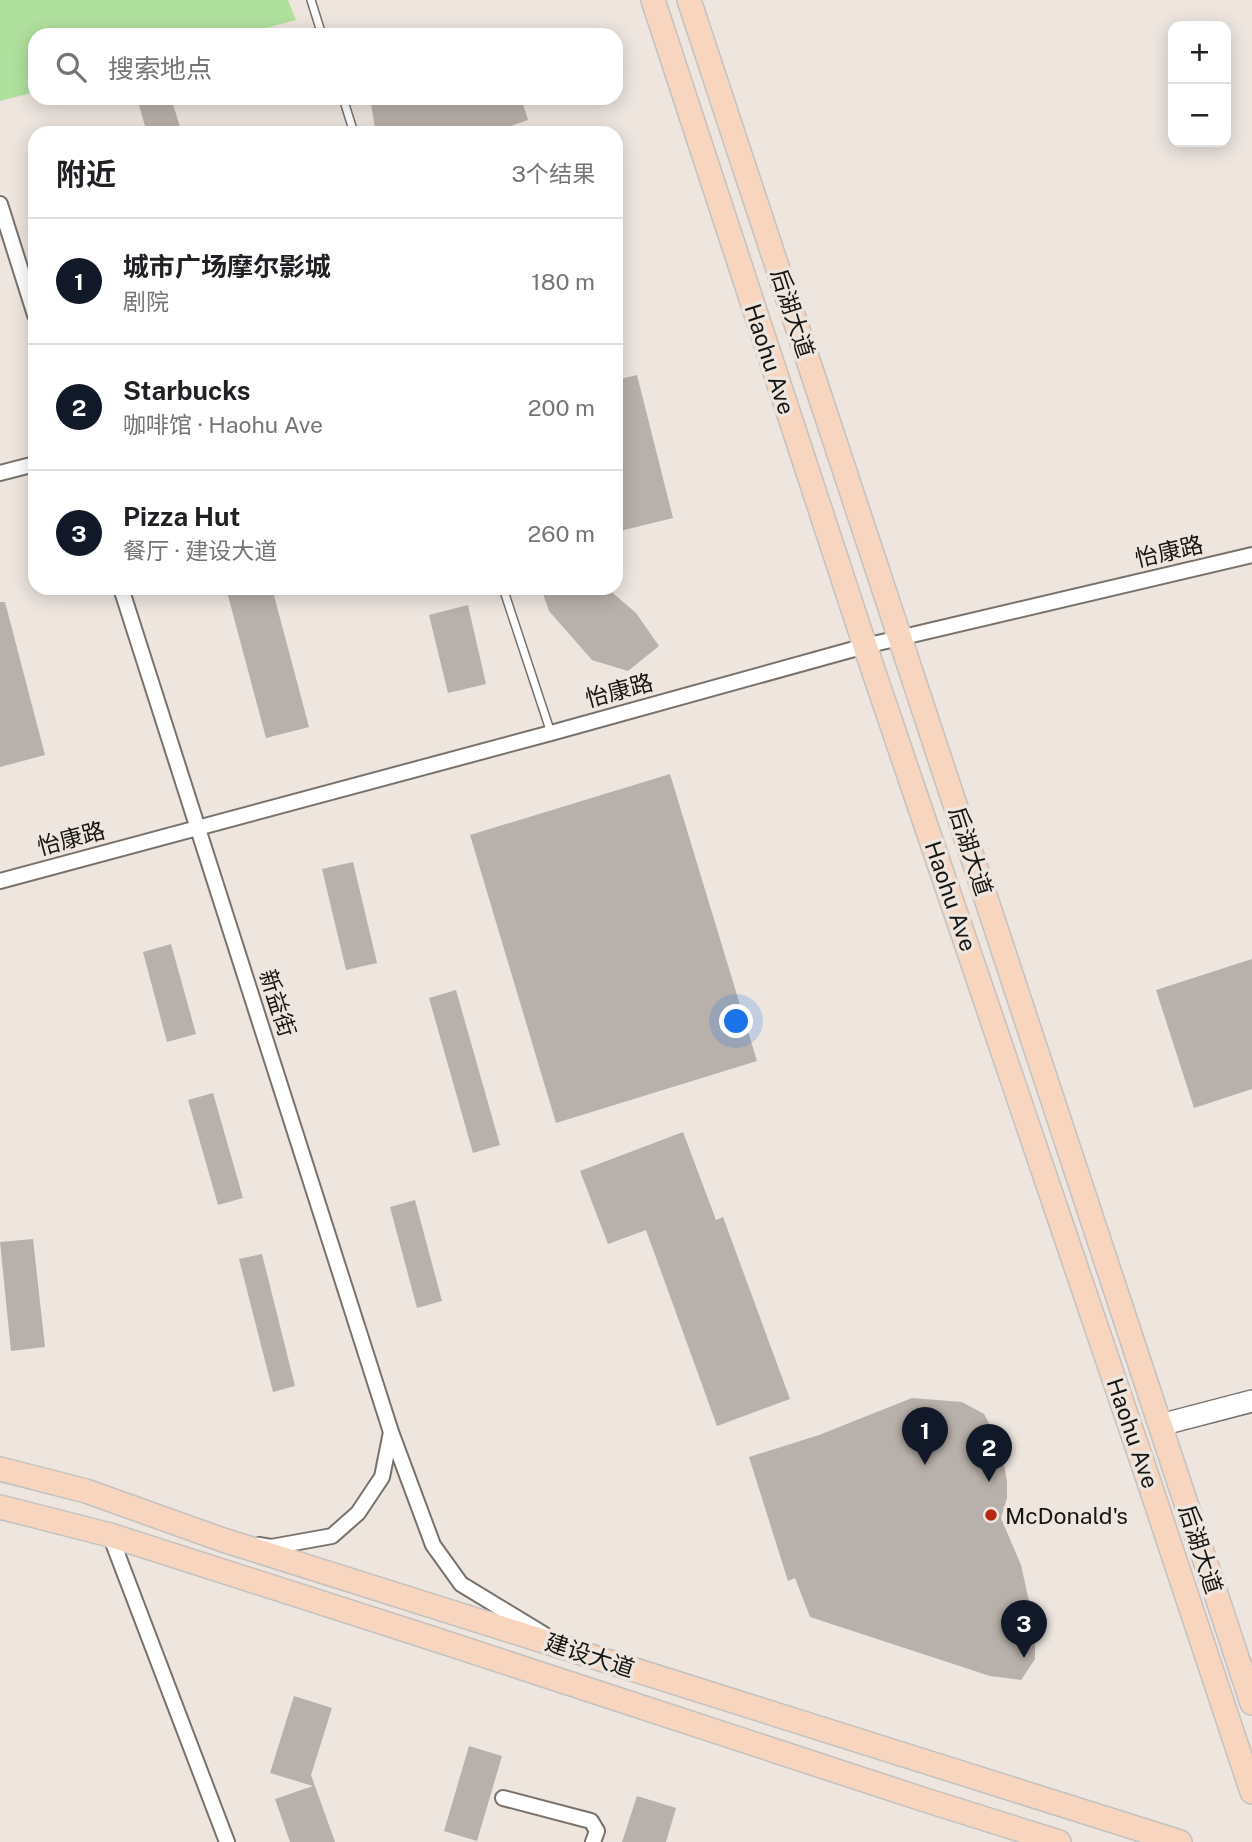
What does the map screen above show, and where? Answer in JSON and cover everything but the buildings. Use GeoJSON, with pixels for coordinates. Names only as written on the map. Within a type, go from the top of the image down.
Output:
{"type":"FeatureCollection","features":[{"type":"Feature","properties":{"kind":"main road","name":"Haohu Ave"},"geometry":{"type":"LineString","coordinates":[[653,0],[865,646],[1252,1792]]}},
{"type":"Feature","properties":{"kind":"main road","name":"后湖大道"},"geometry":{"type":"LineString","coordinates":[[689,0],[1160,1425],[1250,1689]]}},
{"type":"Feature","properties":{"kind":"main road","name":"建设大道"},"geometry":{"type":"LineString","coordinates":[[0,1469],[86,1491],[223,1540],[1180,1842]]}},
{"type":"Feature","properties":{"kind":"main road","name":"建设大道"},"geometry":{"type":"LineString","coordinates":[[0,1507],[110,1535],[1059,1842]]}},
{"type":"Feature","properties":{"kind":"street"},"geometry":{"type":"LineString","coordinates":[[0,204],[28,293]]}},
{"type":"Feature","properties":{"kind":"street"},"geometry":{"type":"LineString","coordinates":[[0,473],[28,466]]}},
{"type":"Feature","properties":{"kind":"street","name":"怡康路"},"geometry":{"type":"LineString","coordinates":[[0,881],[865,646],[1252,555]]}},
{"type":"Feature","properties":{"kind":"street","name":"新益街"},"geometry":{"type":"LineString","coordinates":[[123,595],[391,1432],[433,1545],[461,1584],[568,1648]]}},
{"type":"Feature","properties":{"kind":"street"},"geometry":{"type":"LineString","coordinates":[[1160,1425],[1252,1401]]}},
{"type":"Feature","properties":{"kind":"street"},"geometry":{"type":"LineString","coordinates":[[223,1540],[271,1547],[332,1536],[358,1513],[382,1477],[391,1432]]}},
{"type":"Feature","properties":{"kind":"street"},"geometry":{"type":"LineString","coordinates":[[110,1535],[227,1842]]}},
{"type":"Feature","properties":{"kind":"street"},"geometry":{"type":"LineString","coordinates":[[503,1798],[591,1821],[597,1831],[593,1842]]}},
{"type":"Feature","properties":{"kind":"lane"},"geometry":{"type":"LineString","coordinates":[[311,0],[320,28]]}},
{"type":"Feature","properties":{"kind":"lane"},"geometry":{"type":"LineString","coordinates":[[345,105],[352,126]]}},
{"type":"Feature","properties":{"kind":"lane"},"geometry":{"type":"LineString","coordinates":[[505,595],[551,733]]}},
{"type":"Feature","properties":{"kind":"green space"},"geometry":{"type":"Polygon","coordinates":[[[0,0],[288,0],[296,20],[266,28],[28,28],[28,94],[0,101],[0,0]]]}},
{"type":"Feature","properties":{"kind":"place","name":"城市广场摩尔影城"},"geometry":{"type":"Point","coordinates":[925,1465]}},
{"type":"Feature","properties":{"kind":"place","name":"Starbucks"},"geometry":{"type":"Point","coordinates":[989,1482]}},
{"type":"Feature","properties":{"kind":"place","name":"McDonald's"},"geometry":{"type":"Point","coordinates":[991,1515]}},
{"type":"Feature","properties":{"kind":"place","name":"Pizza Hut"},"geometry":{"type":"Point","coordinates":[1024,1658]}}]}
